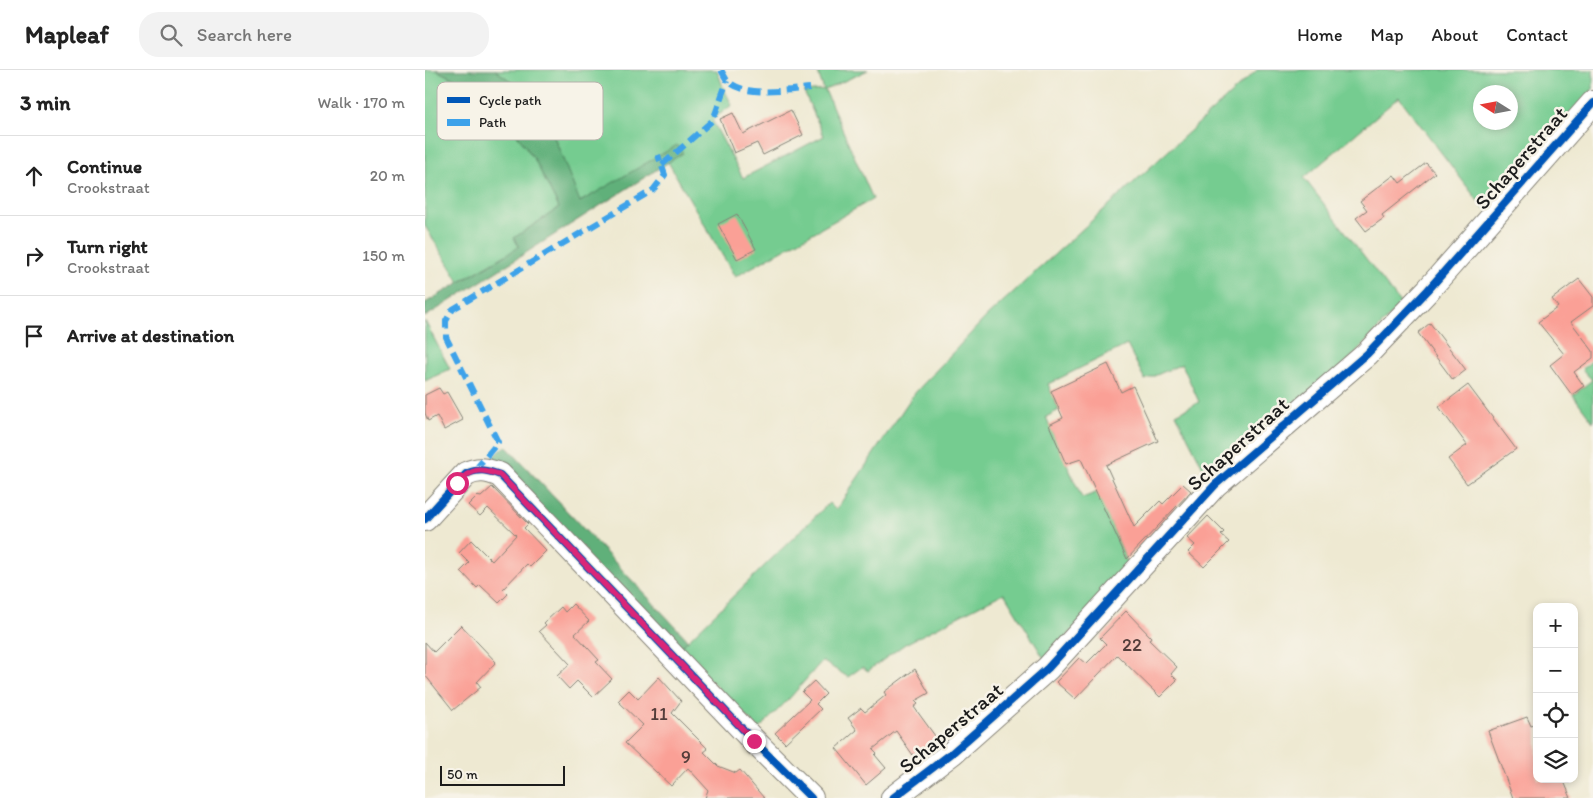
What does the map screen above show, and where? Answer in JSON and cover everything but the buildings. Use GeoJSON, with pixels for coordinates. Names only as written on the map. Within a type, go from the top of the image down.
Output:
{"type":"FeatureCollection","features":[{"type":"Feature","properties":{"kind":"street","name":"Schaperstraat"},"geometry":{"type":"LineString","coordinates":[[893,798],[951,753],[1048,668],[1215,485],[1367,354],[1428,290],[1593,103]]}},
{"type":"Feature","properties":{"kind":"street"},"geometry":{"type":"LineString","coordinates":[[425,519],[466,474],[475,470],[487,470],[500,475],[754,741],[811,798]]}},
{"type":"Feature","properties":{"kind":"green space"},"geometry":{"type":"Polygon","coordinates":[[[425,70],[436,70],[461,82],[437,82],[437,140],[521,140],[535,160],[559,208],[514,238],[520,247],[459,282],[425,226],[425,70]]]}},
{"type":"Feature","properties":{"kind":"green space"},"geometry":{"type":"Polygon","coordinates":[[[436,70],[495,70],[512,82],[461,82],[436,70]]]}},
{"type":"Feature","properties":{"kind":"green space"},"geometry":{"type":"Polygon","coordinates":[[[495,70],[717,70],[732,105],[712,120],[743,178],[824,136],[804,92],[824,90],[817,70],[868,70],[825,90],[873,199],[735,277],[668,162],[682,153],[579,202],[555,140],[603,140],[603,82],[512,82],[495,70]]]}},
{"type":"Feature","properties":{"kind":"green space"},"geometry":{"type":"Polygon","coordinates":[[[1257,70],[1593,70],[1593,89],[1484,209],[1399,97],[1304,178],[1401,304],[1353,356],[1209,479],[1176,414],[1199,402],[1182,364],[1145,380],[1127,345],[1048,384],[1059,410],[1046,417],[1082,498],[1098,492],[1130,569],[1045,660],[1004,593],[905,644],[868,671],[862,667],[848,677],[822,661],[789,699],[759,729],[679,649],[829,503],[836,510],[913,395],[986,317],[1257,70]]]}},
{"type":"Feature","properties":{"kind":"green space"},"geometry":{"type":"Polygon","coordinates":[[[521,140],[555,140],[580,202],[677,145],[683,153],[425,317],[425,303],[519,247],[514,238],[559,208],[535,160],[521,140]]]}},
{"type":"Feature","properties":{"kind":"green space"},"geometry":{"type":"Polygon","coordinates":[[[425,321],[450,369],[425,381],[425,321]]]}},
{"type":"Feature","properties":{"kind":"green space"},"geometry":{"type":"Polygon","coordinates":[[[1593,360],[1593,422],[1573,395],[1592,380],[1582,369],[1593,360]]]}},
{"type":"Feature","properties":{"kind":"green space"},"geometry":{"type":"Polygon","coordinates":[[[506,446],[688,640],[679,649],[491,461],[506,446]]]}},
{"type":"Feature","properties":{"kind":"marked path"},"geometry":{"type":"LineString","coordinates":[[721,70],[727,80],[734,86],[744,89],[766,92],[810,88]]}},
{"type":"Feature","properties":{"kind":"marked path"},"geometry":{"type":"LineString","coordinates":[[662,165],[713,120],[727,81]]}},
{"type":"Feature","properties":{"kind":"marked path"},"geometry":{"type":"LineString","coordinates":[[475,470],[498,442],[446,337],[446,321],[453,309],[653,190],[665,175],[658,155]]}},
{"type":"Feature","properties":{"kind":"cycle path"},"geometry":{"type":"LineString","coordinates":[[893,798],[952,753],[1048,668],[1215,485],[1367,354],[1428,290],[1593,103]]}},
{"type":"Feature","properties":{"kind":"cycle path"},"geometry":{"type":"LineString","coordinates":[[425,519],[466,474],[483,470],[500,475],[754,741],[811,798]]}},
{"type":"Feature","properties":{"kind":"route"},"geometry":{"type":"LineString","coordinates":[[457,483],[466,474],[475,470],[487,470],[500,475],[754,741]]}}]}
